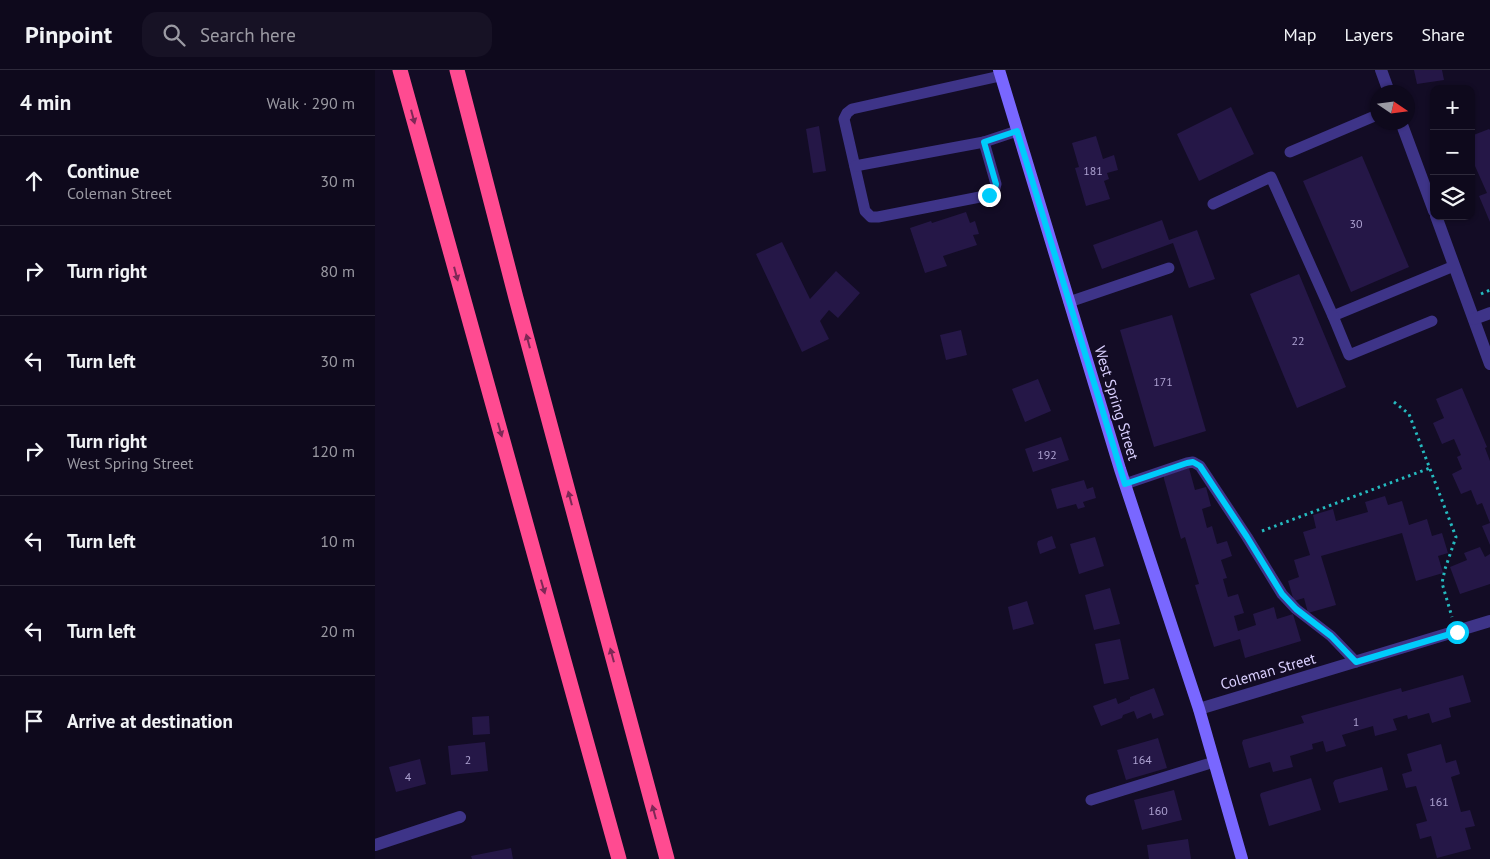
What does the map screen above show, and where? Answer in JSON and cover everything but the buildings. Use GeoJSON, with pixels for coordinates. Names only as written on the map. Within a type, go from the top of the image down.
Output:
{"type":"FeatureCollection","features":[{"type":"Feature","properties":{"kind":"highway"},"geometry":{"type":"LineString","coordinates":[[400,70],[619,859]]}},
{"type":"Feature","properties":{"kind":"highway"},"geometry":{"type":"LineString","coordinates":[[457,70],[667,859]]}},
{"type":"Feature","properties":{"kind":"main road","name":"West Spring Street"},"geometry":{"type":"LineString","coordinates":[[999,73],[1125,484],[1199,709],[1242,859]]}},
{"type":"Feature","properties":{"kind":"street"},"geometry":{"type":"LineString","coordinates":[[1381,70],[1386,85]]}},
{"type":"Feature","properties":{"kind":"street"},"geometry":{"type":"LineString","coordinates":[[1404,130],[1430,201]]}},
{"type":"Feature","properties":{"kind":"street"},"geometry":{"type":"LineString","coordinates":[[1437,220],[1490,364]]}},
{"type":"Feature","properties":{"kind":"street"},"geometry":{"type":"LineString","coordinates":[[1474,319],[1490,313]]}},
{"type":"Feature","properties":{"kind":"street","name":"Coleman Street"},"geometry":{"type":"LineString","coordinates":[[1199,709],[1490,622]]}},
{"type":"Feature","properties":{"kind":"street"},"geometry":{"type":"LineString","coordinates":[[375,845],[460,817]]}},
{"type":"Feature","properties":{"kind":"lane"},"geometry":{"type":"LineString","coordinates":[[984,142],[996,184],[994,192],[989,195],[871,217],[865,211],[844,119],[852,109],[999,73]]}},
{"type":"Feature","properties":{"kind":"lane"},"geometry":{"type":"LineString","coordinates":[[1291,152],[1370,118]]}},
{"type":"Feature","properties":{"kind":"lane"},"geometry":{"type":"LineString","coordinates":[[855,166],[984,142],[1017,131]]}},
{"type":"Feature","properties":{"kind":"lane"},"geometry":{"type":"LineString","coordinates":[[1213,204],[1271,177],[1349,355],[1432,321]]}},
{"type":"Feature","properties":{"kind":"lane"},"geometry":{"type":"LineString","coordinates":[[1333,316],[1454,266]]}},
{"type":"Feature","properties":{"kind":"lane"},"geometry":{"type":"LineString","coordinates":[[1069,302],[1169,268]]}},
{"type":"Feature","properties":{"kind":"lane"},"geometry":{"type":"LineString","coordinates":[[1125,484],[1193,462],[1200,466],[1282,594],[1296,609],[1331,636],[1356,662]]}},
{"type":"Feature","properties":{"kind":"lane"},"geometry":{"type":"LineString","coordinates":[[1091,800],[1214,762]]}},
{"type":"Feature","properties":{"kind":"path"},"geometry":{"type":"LineString","coordinates":[[1394,402],[1409,414],[1456,537],[1442,583],[1457,632]]}},
{"type":"Feature","properties":{"kind":"path"},"geometry":{"type":"LineString","coordinates":[[1247,537],[1430,468]]}},
{"type":"Feature","properties":{"kind":"route"},"geometry":{"type":"LineString","coordinates":[[989,195],[994,192],[996,184],[984,142],[1017,131],[1125,484],[1187,463],[1193,462],[1200,466],[1282,594],[1296,609],[1331,636],[1356,662],[1457,632]]}}]}
